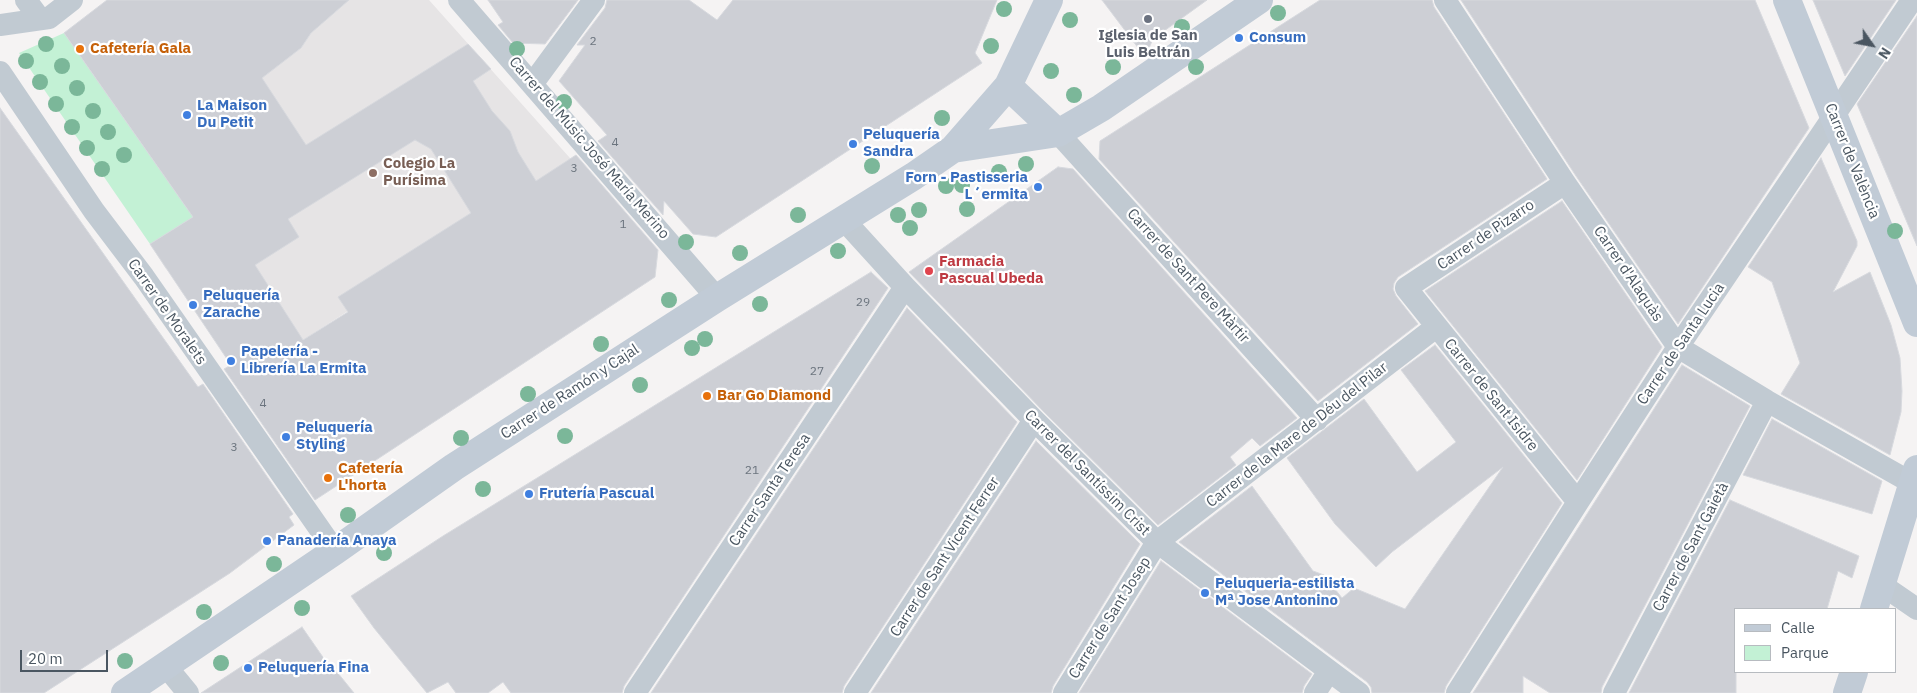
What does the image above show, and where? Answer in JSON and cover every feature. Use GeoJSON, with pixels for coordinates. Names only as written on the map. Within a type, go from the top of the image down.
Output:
{"type":"FeatureCollection","features":[{"type":"Feature","properties":{"kind":"street"},"geometry":{"type":"LineString","coordinates":[[26,0],[40,19]]}},
{"type":"Feature","properties":{"kind":"street"},"geometry":{"type":"LineString","coordinates":[[0,25],[49,18],[72,0]]}},
{"type":"Feature","properties":{"kind":"street","name":"Carrer del Músic José María Merino"},"geometry":{"type":"LineString","coordinates":[[459,0],[533,83],[717,298]]}},
{"type":"Feature","properties":{"kind":"street"},"geometry":{"type":"LineString","coordinates":[[533,83],[594,0]]}},
{"type":"Feature","properties":{"kind":"street","name":"Carrer de Ramón y Cajal"},"geometry":{"type":"LineString","coordinates":[[125,693],[335,551],[454,467],[717,298],[914,176],[953,149],[1008,86],[1049,0]]}},
{"type":"Feature","properties":{"kind":"street"},"geometry":{"type":"LineString","coordinates":[[953,149],[1058,133],[1094,113],[1259,0]]}},
{"type":"Feature","properties":{"kind":"street","name":"Carrer d'Alaquàs"},"geometry":{"type":"LineString","coordinates":[[1445,0],[1565,183],[1678,348],[1767,401],[1915,476]]}},
{"type":"Feature","properties":{"kind":"street","name":"Carrer de València"},"geometry":{"type":"LineString","coordinates":[[1787,0],[1917,323]]}},
{"type":"Feature","properties":{"kind":"street","name":"Carrer de Santa Lucia"},"geometry":{"type":"LineString","coordinates":[[1458,693],[1578,502],[1678,348],[1912,0]]}},
{"type":"Feature","properties":{"kind":"street","name":"Carrer de Moralets"},"geometry":{"type":"LineString","coordinates":[[0,72],[94,211],[144,277],[335,551]]}},
{"type":"Feature","properties":{"kind":"street"},"geometry":{"type":"LineString","coordinates":[[1008,86],[1058,133]]}},
{"type":"Feature","properties":{"kind":"street","name":"Carrer de Sant Pere Màrtir"},"geometry":{"type":"LineString","coordinates":[[1058,133],[1317,420]]}},
{"type":"Feature","properties":{"kind":"street","name":"Carrer de Pizarro"},"geometry":{"type":"LineString","coordinates":[[1406,288],[1565,183]]}},
{"type":"Feature","properties":{"kind":"street","name":"Carrer del Santíssim Crist"},"geometry":{"type":"LineString","coordinates":[[844,220],[905,287],[1034,420],[1157,542],[1360,693]]}},
{"type":"Feature","properties":{"kind":"street","name":"Carrer Santa Teresa"},"geometry":{"type":"LineString","coordinates":[[635,693],[905,287]]}},
{"type":"Feature","properties":{"kind":"street","name":"Carrer de Sant Isidre"},"geometry":{"type":"LineString","coordinates":[[1406,288],[1578,502]]}},
{"type":"Feature","properties":{"kind":"street","name":"Carrer de la Mare de Déu del Pilar"},"geometry":{"type":"LineString","coordinates":[[1157,542],[1436,327]]}},
{"type":"Feature","properties":{"kind":"street","name":"Carrer de Sant Gaietà"},"geometry":{"type":"LineString","coordinates":[[1614,693],[1767,401]]}},
{"type":"Feature","properties":{"kind":"street","name":"Carrer de Sant Vicent Ferrer"},"geometry":{"type":"LineString","coordinates":[[855,693],[1034,420]]}},
{"type":"Feature","properties":{"kind":"street"},"geometry":{"type":"LineString","coordinates":[[1915,476],[1878,597],[1917,609]]}},
{"type":"Feature","properties":{"kind":"street","name":"Carrer de Sant Josep"},"geometry":{"type":"LineString","coordinates":[[1064,693],[1157,542]]}},
{"type":"Feature","properties":{"kind":"street"},"geometry":{"type":"LineString","coordinates":[[164,665],[188,693]]}},
{"type":"Feature","properties":{"kind":"street"},"geometry":{"type":"LineString","coordinates":[[1315,693],[1328,671]]}},
{"type":"Feature","properties":{"kind":"street"},"geometry":{"type":"LineString","coordinates":[[1848,693],[1854,673]]}},
{"type":"Feature","properties":{"kind":"shaded area","name":"Colegio La Purísima"},"geometry":{"type":"Polygon","coordinates":[[[349,0],[429,0],[594,185],[362,302],[303,340],[176,255],[166,269],[150,244],[193,217],[154,160],[301,48],[311,33],[349,0]]]}},
{"type":"Feature","properties":{"kind":"green space"},"geometry":{"type":"Polygon","coordinates":[[[64,33],[193,217],[150,244],[19,53],[64,33]]]}},
{"type":"Feature","properties":{"kind":"building"},"geometry":{"type":"Polygon","coordinates":[[[107,0],[349,0],[311,33],[301,48],[262,78],[306,145],[468,44],[491,69],[473,81],[492,111],[510,131],[518,152],[536,181],[576,155],[658,250],[655,277],[315,500],[224,369],[231,365],[150,244],[193,217],[64,33],[107,0]],[[415,140],[288,219],[299,237],[255,265],[303,340],[348,312],[338,297],[471,213],[431,149],[415,140]]]}},
{"type":"Feature","properties":{"kind":"building"},"geometry":{"type":"Polygon","coordinates":[[[488,0],[578,0],[545,44],[513,43],[498,25],[503,22],[488,0]]]}},
{"type":"Feature","properties":{"kind":"building"},"geometry":{"type":"Polygon","coordinates":[[[607,0],[689,0],[717,20],[733,0],[997,0],[975,53],[982,63],[716,237],[693,234],[664,201],[663,215],[598,141],[607,135],[559,81],[585,45],[577,45],[605,8],[607,0]]]}},
{"type":"Feature","properties":{"kind":"building","name":"Iglesia de San Luis Beltrán"},"geometry":{"type":"Polygon","coordinates":[[[1102,0],[1207,0],[1153,39],[1145,57],[1102,0]]]}},
{"type":"Feature","properties":{"kind":"building"},"geometry":{"type":"Polygon","coordinates":[[[1320,0],[1432,0],[1434,7],[1547,179],[1398,277],[1393,289],[1396,296],[1418,324],[1318,401],[1099,159],[1100,141],[1320,0]]]}},
{"type":"Feature","properties":{"kind":"building"},"geometry":{"type":"Polygon","coordinates":[[[1461,0],[1755,0],[1809,128],[1678,324],[1576,176],[1461,0]]]}},
{"type":"Feature","properties":{"kind":"building"},"geometry":{"type":"Polygon","coordinates":[[[1813,0],[1896,0],[1845,76],[1813,0]]]}},
{"type":"Feature","properties":{"kind":"building"},"geometry":{"type":"Polygon","coordinates":[[[1917,16],[1917,246],[1857,104],[1917,16]]]}},
{"type":"Feature","properties":{"kind":"building"},"geometry":{"type":"Polygon","coordinates":[[[0,108],[198,387],[203,384],[293,514],[289,517],[294,525],[230,573],[44,693],[0,693],[0,108]]]}},
{"type":"Feature","properties":{"kind":"building"},"geometry":{"type":"Polygon","coordinates":[[[1821,158],[1857,241],[1857,246],[1833,292],[1870,272],[1891,325],[1900,358],[1901,412],[1890,455],[1781,394],[1800,363],[1772,282],[1748,267],[1821,158]]]}},
{"type":"Feature","properties":{"kind":"building"},"geometry":{"type":"Polygon","coordinates":[[[1058,167],[1073,169],[1297,418],[1260,446],[1252,438],[1230,457],[1236,465],[1158,525],[1043,411],[909,272],[1058,167]]]}},
{"type":"Feature","properties":{"kind":"building"},"geometry":{"type":"Polygon","coordinates":[[[1562,201],[1662,347],[1577,480],[1425,291],[1562,201]]]}},
{"type":"Feature","properties":{"kind":"building"},"geometry":{"type":"Polygon","coordinates":[[[871,272],[888,288],[624,686],[622,693],[511,693],[503,682],[488,693],[456,693],[448,682],[427,693],[374,628],[351,596],[443,536],[871,272]]]}},
{"type":"Feature","properties":{"kind":"building"},"geometry":{"type":"Polygon","coordinates":[[[907,308],[1017,422],[844,686],[842,693],[651,693],[907,308]]]}},
{"type":"Feature","properties":{"kind":"building"},"geometry":{"type":"Polygon","coordinates":[[[1435,345],[1562,503],[1446,686],[1444,693],[1372,693],[1371,687],[1367,682],[1179,542],[1252,486],[1313,571],[1324,575],[1342,598],[1354,588],[1405,609],[1503,467],[1392,552],[1376,567],[1335,524],[1287,458],[1364,399],[1417,472],[1456,442],[1401,370],[1435,345]]]}},
{"type":"Feature","properties":{"kind":"building"},"geometry":{"type":"Polygon","coordinates":[[[1682,365],[1750,406],[1602,687],[1601,693],[1550,693],[1523,676],[1523,693],[1473,693],[1682,365]]]}},
{"type":"Feature","properties":{"kind":"building"},"geometry":{"type":"Polygon","coordinates":[[[1772,419],[1882,481],[1872,514],[1743,475],[1772,419]]]}},
{"type":"Feature","properties":{"kind":"building"},"geometry":{"type":"Polygon","coordinates":[[[1036,441],[1140,544],[1053,686],[1051,693],[871,693],[1036,441]]]}},
{"type":"Feature","properties":{"kind":"building"},"geometry":{"type":"Polygon","coordinates":[[[1730,500],[1859,556],[1852,578],[1838,571],[1827,608],[1734,608],[1734,673],[1736,673],[1736,693],[1629,693],[1730,500]]]}},
{"type":"Feature","properties":{"kind":"building"},"geometry":{"type":"Polygon","coordinates":[[[1161,561],[1312,674],[1302,693],[1079,693],[1161,561]]]}},
{"type":"Feature","properties":{"kind":"building"},"geometry":{"type":"Polygon","coordinates":[[[302,627],[327,663],[329,662],[354,693],[201,693],[302,627]]]}},
{"type":"Feature","properties":{"kind":"place","name":"Iglesia de San Luis Beltrán"},"geometry":{"type":"Point","coordinates":[1148,19]}},
{"type":"Feature","properties":{"kind":"place","name":"Consum"},"geometry":{"type":"Point","coordinates":[1239,38]}},
{"type":"Feature","properties":{"kind":"place","name":"Cafetería Gala"},"geometry":{"type":"Point","coordinates":[80,49]}},
{"type":"Feature","properties":{"kind":"place","name":"La Maison Du Petit"},"geometry":{"type":"Point","coordinates":[187,115]}},
{"type":"Feature","properties":{"kind":"place","name":"Peluquería Sandra"},"geometry":{"type":"Point","coordinates":[853,144]}},
{"type":"Feature","properties":{"kind":"place","name":"Colegio La Purísima"},"geometry":{"type":"Point","coordinates":[373,173]}},
{"type":"Feature","properties":{"kind":"place","name":"Forn - Pastisseria L´ermita"},"geometry":{"type":"Point","coordinates":[1038,187]}},
{"type":"Feature","properties":{"kind":"place","name":"Farmacia Pascual Ubeda"},"geometry":{"type":"Point","coordinates":[929,271]}},
{"type":"Feature","properties":{"kind":"place","name":"Peluquería Zarache"},"geometry":{"type":"Point","coordinates":[193,305]}},
{"type":"Feature","properties":{"kind":"place","name":"Papelería - Librería La Ermita"},"geometry":{"type":"Point","coordinates":[231,361]}},
{"type":"Feature","properties":{"kind":"place","name":"Bar Go Diamond"},"geometry":{"type":"Point","coordinates":[707,396]}},
{"type":"Feature","properties":{"kind":"place","name":"Peluquería Styling"},"geometry":{"type":"Point","coordinates":[286,437]}},
{"type":"Feature","properties":{"kind":"place","name":"Cafetería L'horta"},"geometry":{"type":"Point","coordinates":[328,478]}},
{"type":"Feature","properties":{"kind":"place","name":"Frutería Pascual"},"geometry":{"type":"Point","coordinates":[529,494]}},
{"type":"Feature","properties":{"kind":"place","name":"Panadería Anaya"},"geometry":{"type":"Point","coordinates":[267,541]}},
{"type":"Feature","properties":{"kind":"place","name":"Peluqueria-estilista Mª Jose Antonino"},"geometry":{"type":"Point","coordinates":[1205,593]}},
{"type":"Feature","properties":{"kind":"place","name":"Peluquería Fina"},"geometry":{"type":"Point","coordinates":[248,668]}}]}
